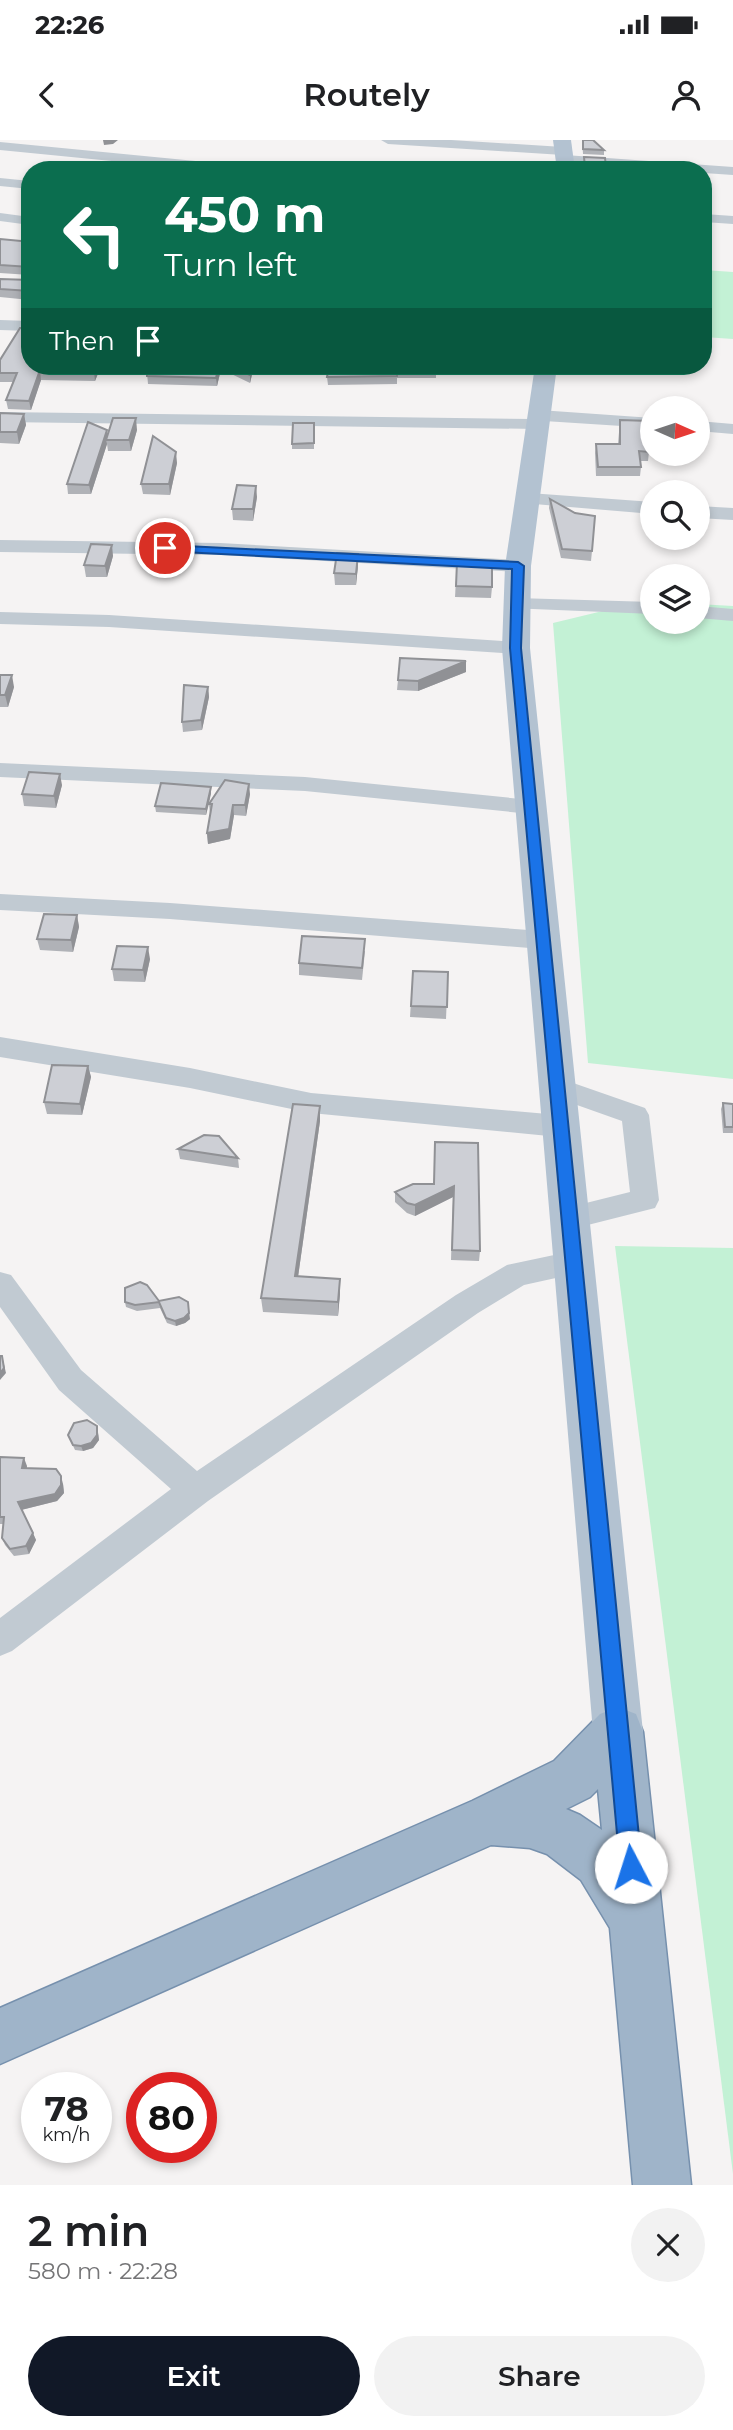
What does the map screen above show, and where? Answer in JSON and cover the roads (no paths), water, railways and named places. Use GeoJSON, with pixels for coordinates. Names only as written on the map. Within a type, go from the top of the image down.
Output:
{"type":"FeatureCollection","features":[{"type":"Feature","properties":{"kind":"highway"},"geometry":{"type":"LineString","coordinates":[[0,2036],[490,1819],[572,1779],[618,1732]]}},
{"type":"Feature","properties":{"kind":"highway"},"geometry":{"type":"LineString","coordinates":[[618,1732],[662,2185]]}},
{"type":"Feature","properties":{"kind":"highway"},"geometry":{"type":"LineString","coordinates":[[490,1819],[530,1822],[562,1833],[600,1861],[636,1922]]}},
{"type":"Feature","properties":{"kind":"main road"},"geometry":{"type":"LineString","coordinates":[[545,375],[518,566],[516,648],[618,1732]]}},
{"type":"Feature","properties":{"kind":"street"},"geometry":{"type":"LineString","coordinates":[[388,140],[627,161]]}},
{"type":"Feature","properties":{"kind":"street"},"geometry":{"type":"LineString","coordinates":[[0,146],[154,161]]}},
{"type":"Feature","properties":{"kind":"street"},"geometry":{"type":"LineString","coordinates":[[712,169],[733,171]]}},
{"type":"Feature","properties":{"kind":"street"},"geometry":{"type":"LineString","coordinates":[[0,182],[21,183]]}},
{"type":"Feature","properties":{"kind":"street"},"geometry":{"type":"LineString","coordinates":[[0,217],[21,220]]}},
{"type":"Feature","properties":{"kind":"street"},"geometry":{"type":"LineString","coordinates":[[712,219],[733,220]]}},
{"type":"Feature","properties":{"kind":"street"},"geometry":{"type":"LineString","coordinates":[[0,325],[21,326]]}},
{"type":"Feature","properties":{"kind":"street"},"geometry":{"type":"LineString","coordinates":[[0,417],[538,419],[640,423]]}},
{"type":"Feature","properties":{"kind":"street"},"geometry":{"type":"LineString","coordinates":[[710,427],[733,429]]}},
{"type":"Feature","properties":{"kind":"street"},"geometry":{"type":"LineString","coordinates":[[529,499],[640,507]]}},
{"type":"Feature","properties":{"kind":"street"},"geometry":{"type":"LineString","coordinates":[[710,513],[733,514]]}},
{"type":"Feature","properties":{"kind":"street"},"geometry":{"type":"LineString","coordinates":[[0,546],[220,549],[518,566]]}},
{"type":"Feature","properties":{"kind":"street"},"geometry":{"type":"LineString","coordinates":[[516,604],[640,608]]}},
{"type":"Feature","properties":{"kind":"street"},"geometry":{"type":"LineString","coordinates":[[710,613],[733,615]]}},
{"type":"Feature","properties":{"kind":"street"},"geometry":{"type":"LineString","coordinates":[[0,618],[109,621],[516,648]]}},
{"type":"Feature","properties":{"kind":"street"},"geometry":{"type":"LineString","coordinates":[[0,770],[305,784],[531,807]]}},
{"type":"Feature","properties":{"kind":"street"},"geometry":{"type":"LineString","coordinates":[[0,902],[170,911],[542,940]]}},
{"type":"Feature","properties":{"kind":"street"},"geometry":{"type":"LineString","coordinates":[[0,1047],[190,1078],[311,1103],[559,1126]]}},
{"type":"Feature","properties":{"kind":"street"},"geometry":{"type":"LineString","coordinates":[[556,1087],[635,1115],[645,1200],[568,1218]]}},
{"type":"Feature","properties":{"kind":"street"},"geometry":{"type":"LineString","coordinates":[[0,1639],[196,1490],[467,1304],[517,1274],[573,1263]]}},
{"type":"Feature","properties":{"kind":"street"},"geometry":{"type":"LineString","coordinates":[[0,1284],[71,1380],[196,1490]]}}]}
